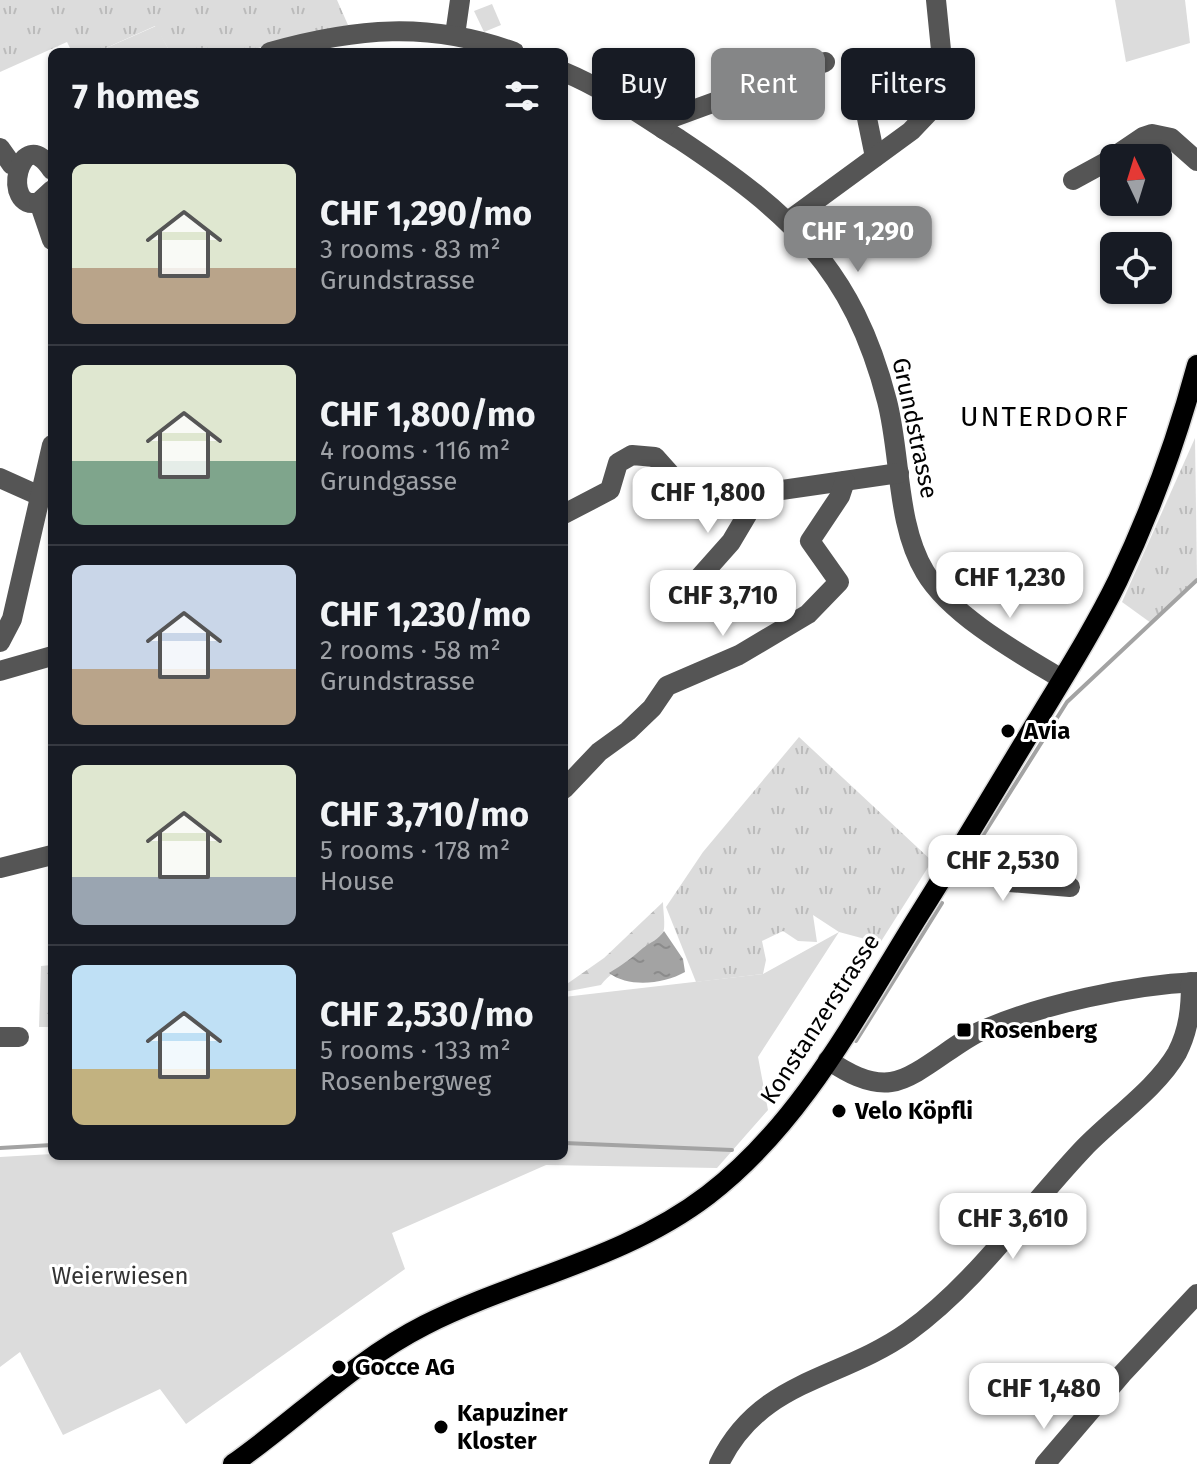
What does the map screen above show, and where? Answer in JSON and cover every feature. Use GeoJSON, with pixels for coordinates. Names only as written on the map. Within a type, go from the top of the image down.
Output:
{"type":"FeatureCollection","features":[{"type":"Feature","properties":{"kind":"main road","name":"Konstanzerstrasse"},"geometry":{"type":"LineString","coordinates":[[233,1464],[359,1366],[407,1335],[447,1315],[615,1250],[676,1218],[726,1181],[759,1150],[789,1115],[828,1060],[959,850],[1116,583],[1165,467],[1197,365]]}},
{"type":"Feature","properties":{"kind":"street"},"geometry":{"type":"LineString","coordinates":[[455,35],[460,0]]}},
{"type":"Feature","properties":{"kind":"street"},"geometry":{"type":"LineString","coordinates":[[788,221],[919,124],[930,111],[939,95],[943,70],[936,0]]}},
{"type":"Feature","properties":{"kind":"street"},"geometry":{"type":"LineString","coordinates":[[284,48],[319,38],[399,29],[455,35],[500,48]]}},
{"type":"Feature","properties":{"kind":"street","name":"Grundstrasse"},"geometry":{"type":"LineString","coordinates":[[568,74],[606,91],[762,197],[824,262],[854,309],[877,365],[889,405],[910,539],[925,573],[950,603],[1013,649],[1062,679]]}},
{"type":"Feature","properties":{"kind":"street"},"geometry":{"type":"LineString","coordinates":[[663,129],[671,118],[711,103]]}},
{"type":"Feature","properties":{"kind":"street"},"geometry":{"type":"LineString","coordinates":[[867,120],[875,157]]}},
{"type":"Feature","properties":{"kind":"street"},"geometry":{"type":"LineString","coordinates":[[1073,180],[1152,134],[1171,138],[1197,161]]}},
{"type":"Feature","properties":{"kind":"street"},"geometry":{"type":"LineString","coordinates":[[46,196],[24,203],[6,197],[6,156],[32,156],[48,164]]}},
{"type":"Feature","properties":{"kind":"street"},"geometry":{"type":"LineString","coordinates":[[568,512],[610,490],[618,463],[632,455],[655,457],[688,494],[713,501],[899,473]]}},
{"type":"Feature","properties":{"kind":"street"},"geometry":{"type":"LineString","coordinates":[[0,642],[12,619],[40,496],[48,474]]}},
{"type":"Feature","properties":{"kind":"street"},"geometry":{"type":"LineString","coordinates":[[0,478],[40,496]]}},
{"type":"Feature","properties":{"kind":"street"},"geometry":{"type":"LineString","coordinates":[[568,785],[599,752],[652,708],[667,686],[739,655],[808,614],[839,582],[810,541],[840,496],[845,481]]}},
{"type":"Feature","properties":{"kind":"street"},"geometry":{"type":"LineString","coordinates":[[683,596],[731,542],[760,493]]}},
{"type":"Feature","properties":{"kind":"street"},"geometry":{"type":"LineString","coordinates":[[0,671],[48,657]]}},
{"type":"Feature","properties":{"kind":"street"},"geometry":{"type":"LineString","coordinates":[[959,850],[1009,882],[1070,887]]}},
{"type":"Feature","properties":{"kind":"street"},"geometry":{"type":"LineString","coordinates":[[0,868],[48,856]]}},
{"type":"Feature","properties":{"kind":"street"},"geometry":{"type":"LineString","coordinates":[[719,1464],[743,1426],[770,1402],[802,1384],[878,1351],[921,1321],[964,1282],[1058,1177],[1169,1065],[1187,1029],[1194,982],[1121,991],[997,1024],[962,1040],[897,1081],[875,1082],[828,1060]]}},
{"type":"Feature","properties":{"kind":"street"},"geometry":{"type":"LineString","coordinates":[[1045,1464],[1122,1374],[1197,1294]]}},
{"type":"Feature","properties":{"kind":"green space"},"geometry":{"type":"Polygon","coordinates":[[[0,0],[337,0],[348,25],[258,48],[168,48],[155,26],[106,48],[70,48],[67,42],[0,72],[0,0]]]}},
{"type":"Feature","properties":{"kind":"green space"},"geometry":{"type":"Polygon","coordinates":[[[1115,0],[1185,0],[1190,43],[1126,62],[1115,0]]]}},
{"type":"Feature","properties":{"kind":"green space"},"geometry":{"type":"Polygon","coordinates":[[[492,4],[501,25],[484,32],[474,11],[492,4]]]}},
{"type":"Feature","properties":{"kind":"green space"},"geometry":{"type":"Polygon","coordinates":[[[156,26],[168,48],[106,48],[156,26]]]}},
{"type":"Feature","properties":{"kind":"green space"},"geometry":{"type":"Polygon","coordinates":[[[1195,438],[1197,579],[1151,623],[1122,602],[1195,438]]]}},
{"type":"Feature","properties":{"kind":"green space"},"geometry":{"type":"Polygon","coordinates":[[[799,737],[932,861],[880,943],[839,932],[813,915],[817,942],[798,941],[783,931],[762,941],[766,960],[763,974],[696,982],[666,907],[703,852],[799,737]]]}},
{"type":"Feature","properties":{"kind":"green space"},"geometry":{"type":"Polygon","coordinates":[[[663,902],[664,929],[655,941],[601,985],[568,991],[568,983],[604,958],[663,902]]]}},
{"type":"Feature","properties":{"kind":"green space","name":"Weierwiesen"},"geometry":{"type":"Polygon","coordinates":[[[839,932],[758,1057],[768,1110],[717,1168],[546,1165],[392,1233],[405,1269],[186,1424],[160,1389],[63,1435],[20,1352],[0,1367],[0,1157],[48,1154],[48,1160],[568,1160],[568,997],[763,974],[839,932]]]}},
{"type":"Feature","properties":{"kind":"green space"},"geometry":{"type":"Polygon","coordinates":[[[48,965],[48,1027],[39,1027],[41,966],[48,965]]]}},
{"type":"Feature","properties":{"kind":"water"},"geometry":{"type":"Polygon","coordinates":[[[664,931],[683,959],[685,972],[647,983],[626,981],[609,973],[657,939],[664,931]]]}},
{"type":"Feature","properties":{"kind":"waterway"},"geometry":{"type":"LineString","coordinates":[[975,848],[1067,702],[1197,580]]}},
{"type":"Feature","properties":{"kind":"waterway"},"geometry":{"type":"LineString","coordinates":[[952,885],[962,868]]}},
{"type":"Feature","properties":{"kind":"waterway"},"geometry":{"type":"LineString","coordinates":[[856,1041],[942,903]]}},
{"type":"Feature","properties":{"kind":"waterway"},"geometry":{"type":"LineString","coordinates":[[568,1143],[732,1150]]}},
{"type":"Feature","properties":{"kind":"waterway"},"geometry":{"type":"LineString","coordinates":[[0,1148],[48,1145]]}},
{"type":"Feature","properties":{"kind":"place","name":"Avia"},"geometry":{"type":"Point","coordinates":[1008,731]}},
{"type":"Feature","properties":{"kind":"place","name":"Rosenberg"},"geometry":{"type":"Point","coordinates":[964,1030]}},
{"type":"Feature","properties":{"kind":"place","name":"Velo Köpfli"},"geometry":{"type":"Point","coordinates":[839,1111]}},
{"type":"Feature","properties":{"kind":"place","name":"Gocce AG"},"geometry":{"type":"Point","coordinates":[339,1367]}},
{"type":"Feature","properties":{"kind":"place","name":"Kapuziner Kloster"},"geometry":{"type":"Point","coordinates":[441,1427]}},
{"type":"Feature","properties":{"kind":"district","name":"UNTERDORF"},"geometry":{"type":"Point","coordinates":[1045,416]}}]}
